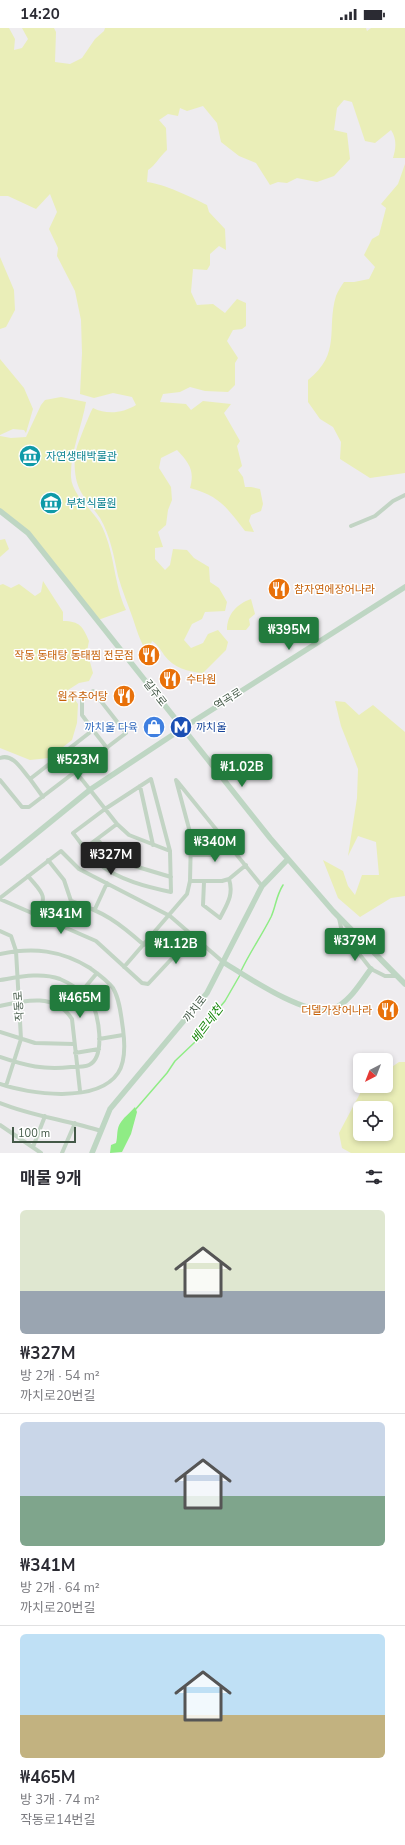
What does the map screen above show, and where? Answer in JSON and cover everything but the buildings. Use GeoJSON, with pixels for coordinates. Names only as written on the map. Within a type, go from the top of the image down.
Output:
{"type":"FeatureCollection","features":[{"type":"Feature","properties":{"kind":"street"},"geometry":{"type":"LineString","coordinates":[[351,526],[375,516],[394,501],[405,495]]}},
{"type":"Feature","properties":{"kind":"street","name":"길주로"},"geometry":{"type":"LineString","coordinates":[[0,511],[28,534],[288,859],[340,918],[405,984]]}},
{"type":"Feature","properties":{"kind":"street","name":"역곡로"},"geometry":{"type":"LineString","coordinates":[[0,862],[91,789],[182,728],[405,587]]}},
{"type":"Feature","properties":{"kind":"street"},"geometry":{"type":"LineString","coordinates":[[0,780],[22,807],[29,807],[76,772],[107,748],[126,733],[93,692],[82,700],[82,715],[107,748]]}},
{"type":"Feature","properties":{"kind":"street"},"geometry":{"type":"LineString","coordinates":[[30,779],[93,730]]}},
{"type":"Feature","properties":{"kind":"street"},"geometry":{"type":"LineString","coordinates":[[0,758],[4,757],[13,759],[43,797]]}},
{"type":"Feature","properties":{"kind":"street"},"geometry":{"type":"LineString","coordinates":[[76,772],[91,789],[116,824],[129,835],[170,851]]}},
{"type":"Feature","properties":{"kind":"street"},"geometry":{"type":"LineString","coordinates":[[151,779],[170,851],[171,892],[146,887],[109,871],[98,863],[85,848],[73,832],[105,808],[151,779]]}},
{"type":"Feature","properties":{"kind":"street"},"geometry":{"type":"LineString","coordinates":[[124,967],[170,916],[187,894],[190,881],[191,836],[176,780],[262,886]]}},
{"type":"Feature","properties":{"kind":"street"},"geometry":{"type":"LineString","coordinates":[[140,786],[153,845]]}},
{"type":"Feature","properties":{"kind":"street"},"geometry":{"type":"LineString","coordinates":[[85,848],[116,824]]}},
{"type":"Feature","properties":{"kind":"street"},"geometry":{"type":"LineString","coordinates":[[97,839],[111,854],[131,865],[171,877]]}},
{"type":"Feature","properties":{"kind":"street"},"geometry":{"type":"LineString","coordinates":[[191,855],[217,855],[230,845]]}},
{"type":"Feature","properties":{"kind":"street"},"geometry":{"type":"LineString","coordinates":[[193,936],[148,984],[142,983],[96,942],[0,899],[48,860],[61,852],[79,869],[170,916],[223,962],[296,1004],[316,1010],[332,1009],[345,1002],[371,969]]}},
{"type":"Feature","properties":{"kind":"street","name":"까치로"},"geometry":{"type":"LineString","coordinates":[[92,1153],[106,1118],[119,1097],[187,1020],[208,993],[262,886],[288,859]]}},
{"type":"Feature","properties":{"kind":"street"},"geometry":{"type":"LineString","coordinates":[[48,860],[64,880],[71,901],[62,927]]}},
{"type":"Feature","properties":{"kind":"street"},"geometry":{"type":"LineString","coordinates":[[190,881],[204,882],[229,879],[246,865]]}},
{"type":"Feature","properties":{"kind":"street"},"geometry":{"type":"LineString","coordinates":[[28,876],[42,895],[44,902],[38,916]]}},
{"type":"Feature","properties":{"kind":"street"},"geometry":{"type":"LineString","coordinates":[[204,882],[203,905],[220,918],[229,901],[232,889],[229,879]]}},
{"type":"Feature","properties":{"kind":"street"},"geometry":{"type":"LineString","coordinates":[[95,909],[107,883]]}},
{"type":"Feature","properties":{"kind":"street"},"geometry":{"type":"LineString","coordinates":[[71,901],[95,909],[120,923],[144,945]]}},
{"type":"Feature","properties":{"kind":"street"},"geometry":{"type":"LineString","coordinates":[[340,918],[342,932],[371,969],[385,976],[396,976]]}},
{"type":"Feature","properties":{"kind":"street","name":"작동로"},"geometry":{"type":"LineString","coordinates":[[0,931],[11,936],[16,951],[22,1039],[6,1086]]}},
{"type":"Feature","properties":{"kind":"street"},"geometry":{"type":"LineString","coordinates":[[0,954],[16,951],[46,951],[73,958],[97,973],[113,988],[119,1005],[125,1055],[118,1073],[106,1085],[92,1090],[46,1094],[0,1084]]}},
{"type":"Feature","properties":{"kind":"street"},"geometry":{"type":"LineString","coordinates":[[66,1010],[97,973]]}},
{"type":"Feature","properties":{"kind":"street"},"geometry":{"type":"LineString","coordinates":[[0,980],[17,977],[45,976],[59,979],[81,992],[90,1000],[96,1011],[99,1039],[99,1050],[95,1060],[89,1065],[50,1069],[31,1067],[0,1057]]}},
{"type":"Feature","properties":{"kind":"street"},"geometry":{"type":"LineString","coordinates":[[0,1006],[19,1002],[49,1001],[66,1010],[72,1019],[80,1092]]}},
{"type":"Feature","properties":{"kind":"street"},"geometry":{"type":"LineString","coordinates":[[0,1032],[29,1042],[42,1044],[74,1044]]}},
{"type":"Feature","properties":{"kind":"street"},"geometry":{"type":"LineString","coordinates":[[99,1039],[123,1035]]}},
{"type":"Feature","properties":{"kind":"street"},"geometry":{"type":"LineString","coordinates":[[75,1053],[99,1050]]}},
{"type":"Feature","properties":{"kind":"street"},"geometry":{"type":"LineString","coordinates":[[0,1103],[17,1110],[75,1123],[101,1131]]}},
{"type":"Feature","properties":{"kind":"street"},"geometry":{"type":"LineString","coordinates":[[33,1147],[45,1116]]}},
{"type":"Feature","properties":{"kind":"street"},"geometry":{"type":"LineString","coordinates":[[62,1153],[75,1123]]}},
{"type":"Feature","properties":{"kind":"street"},"geometry":{"type":"LineString","coordinates":[[0,1124],[41,1153]]}},
{"type":"Feature","properties":{"kind":"shaded area"},"geometry":{"type":"Polygon","coordinates":[[[0,28],[9,28],[15,39],[14,50],[22,48],[28,39],[22,28],[54,28],[56,32],[55,62],[70,64],[82,58],[95,39],[104,31],[105,28],[366,28],[367,31],[371,28],[405,28],[405,158],[393,158],[395,144],[391,130],[375,143],[365,141],[352,102],[344,100],[337,108],[334,130],[347,133],[350,159],[334,176],[317,182],[297,178],[287,183],[278,182],[270,185],[256,163],[239,156],[221,142],[217,123],[203,106],[187,111],[180,108],[178,116],[168,114],[159,120],[166,128],[167,150],[148,170],[147,182],[169,188],[207,205],[209,212],[225,229],[226,250],[219,246],[210,254],[210,265],[207,270],[193,269],[191,292],[197,305],[213,304],[225,313],[237,299],[246,303],[246,326],[242,329],[233,330],[227,341],[238,358],[235,363],[235,385],[228,392],[205,391],[190,387],[180,392],[163,394],[160,402],[186,404],[191,410],[203,401],[231,404],[224,413],[240,441],[237,446],[242,466],[238,470],[243,477],[245,487],[260,489],[263,504],[261,511],[251,515],[249,521],[254,532],[245,531],[228,509],[216,499],[190,488],[192,476],[190,467],[177,450],[161,458],[159,468],[171,487],[172,500],[168,510],[166,525],[158,532],[163,547],[155,548],[155,559],[165,570],[170,565],[173,549],[187,550],[194,558],[209,567],[210,582],[219,588],[227,602],[225,611],[205,612],[202,619],[192,624],[184,640],[191,648],[203,643],[208,634],[218,630],[228,642],[226,650],[203,673],[192,672],[172,663],[152,641],[150,647],[144,647],[121,586],[106,531],[100,518],[78,486],[75,468],[76,452],[82,433],[93,408],[104,412],[115,412],[126,410],[136,405],[132,397],[113,393],[94,398],[80,394],[82,353],[81,320],[75,291],[57,256],[58,248],[49,229],[57,212],[50,194],[36,209],[8,196],[0,196],[0,28]]]}},
{"type":"Feature","properties":{"kind":"shaded area"},"geometry":{"type":"Polygon","coordinates":[[[405,164],[405,473],[370,478],[340,459],[341,442],[333,427],[320,419],[308,402],[308,380],[319,370],[329,350],[333,308],[336,296],[344,282],[369,279],[375,267],[364,255],[372,239],[379,235],[386,208],[381,204],[398,184],[405,164]]]}},
{"type":"Feature","properties":{"kind":"shaded area"},"geometry":{"type":"Polygon","coordinates":[[[0,257],[14,290],[15,310],[6,327],[0,329],[0,257]]]}},
{"type":"Feature","properties":{"kind":"shaded area"},"geometry":{"type":"Polygon","coordinates":[[[0,359],[24,388],[33,409],[26,433],[24,430],[13,429],[0,435],[0,359]]]}},
{"type":"Feature","properties":{"kind":"shaded area"},"geometry":{"type":"Polygon","coordinates":[[[61,397],[86,402],[72,459],[72,484],[78,496],[96,517],[105,533],[126,610],[98,620],[28,534],[0,511],[0,436],[11,438],[26,437],[41,405],[45,400],[61,397]]]}},
{"type":"Feature","properties":{"kind":"shaded area"},"geometry":{"type":"Polygon","coordinates":[[[5,539],[9,549],[0,557],[0,540],[5,539]]]}},
{"type":"Feature","properties":{"kind":"shaded area"},"geometry":{"type":"Polygon","coordinates":[[[43,581],[63,612],[63,621],[69,621],[77,624],[85,632],[89,641],[87,651],[93,673],[89,681],[79,683],[68,690],[78,704],[77,723],[72,740],[49,758],[30,760],[0,748],[0,585],[3,584],[11,588],[19,584],[35,596],[41,592],[43,581]]]}},
{"type":"Feature","properties":{"kind":"shaded area"},"geometry":{"type":"Polygon","coordinates":[[[251,599],[255,614],[249,619],[250,625],[246,630],[227,630],[227,624],[234,610],[241,604],[251,599]]]}},
{"type":"Feature","properties":{"kind":"shaded area"},"geometry":{"type":"Polygon","coordinates":[[[335,701],[345,702],[359,715],[373,705],[405,732],[405,896],[391,898],[360,917],[338,898],[323,860],[343,871],[348,886],[355,895],[362,875],[379,875],[376,842],[358,836],[348,856],[357,798],[358,769],[341,726],[335,701]]]}},
{"type":"Feature","properties":{"kind":"shaded area"},"geometry":{"type":"Polygon","coordinates":[[[399,1062],[405,1062],[405,1153],[351,1153],[342,1148],[339,1133],[353,1107],[353,1141],[393,1141],[393,1101],[356,1101],[360,1093],[393,1093],[393,1066],[399,1062]]]}},
{"type":"Feature","properties":{"kind":"shaded area"},"geometry":{"type":"Polygon","coordinates":[[[135,1107],[137,1112],[131,1134],[122,1152],[110,1153],[111,1145],[116,1143],[119,1124],[135,1107]]]}},
{"type":"Feature","properties":{"kind":"waterway","name":"베르네천"},"geometry":{"type":"LineString","coordinates":[[241,971],[271,917],[283,885]]}},
{"type":"Feature","properties":{"kind":"waterway","name":"베르네천"},"geometry":{"type":"LineString","coordinates":[[135,1110],[167,1073],[175,1061],[195,1042],[204,1026],[225,1001],[240,975]]}},
{"type":"Feature","properties":{"kind":"place","name":"자연생태박물관"},"geometry":{"type":"Point","coordinates":[30,456]}},
{"type":"Feature","properties":{"kind":"place","name":"부천식물원"},"geometry":{"type":"Point","coordinates":[51,503]}},
{"type":"Feature","properties":{"kind":"place","name":"참자연에장어나라"},"geometry":{"type":"Point","coordinates":[279,589]}},
{"type":"Feature","properties":{"kind":"place","name":"작동 동태탕 동태찜 전문점"},"geometry":{"type":"Point","coordinates":[149,655]}},
{"type":"Feature","properties":{"kind":"place","name":"수타원"},"geometry":{"type":"Point","coordinates":[170,679]}},
{"type":"Feature","properties":{"kind":"place","name":"원주추어탕"},"geometry":{"type":"Point","coordinates":[124,696]}},
{"type":"Feature","properties":{"kind":"place","name":"까치울 다육"},"geometry":{"type":"Point","coordinates":[154,727]}},
{"type":"Feature","properties":{"kind":"place","name":"까치울"},"geometry":{"type":"Point","coordinates":[181,727]}},
{"type":"Feature","properties":{"kind":"place","name":"더델가장어나라"},"geometry":{"type":"Point","coordinates":[388,1010]}}]}
